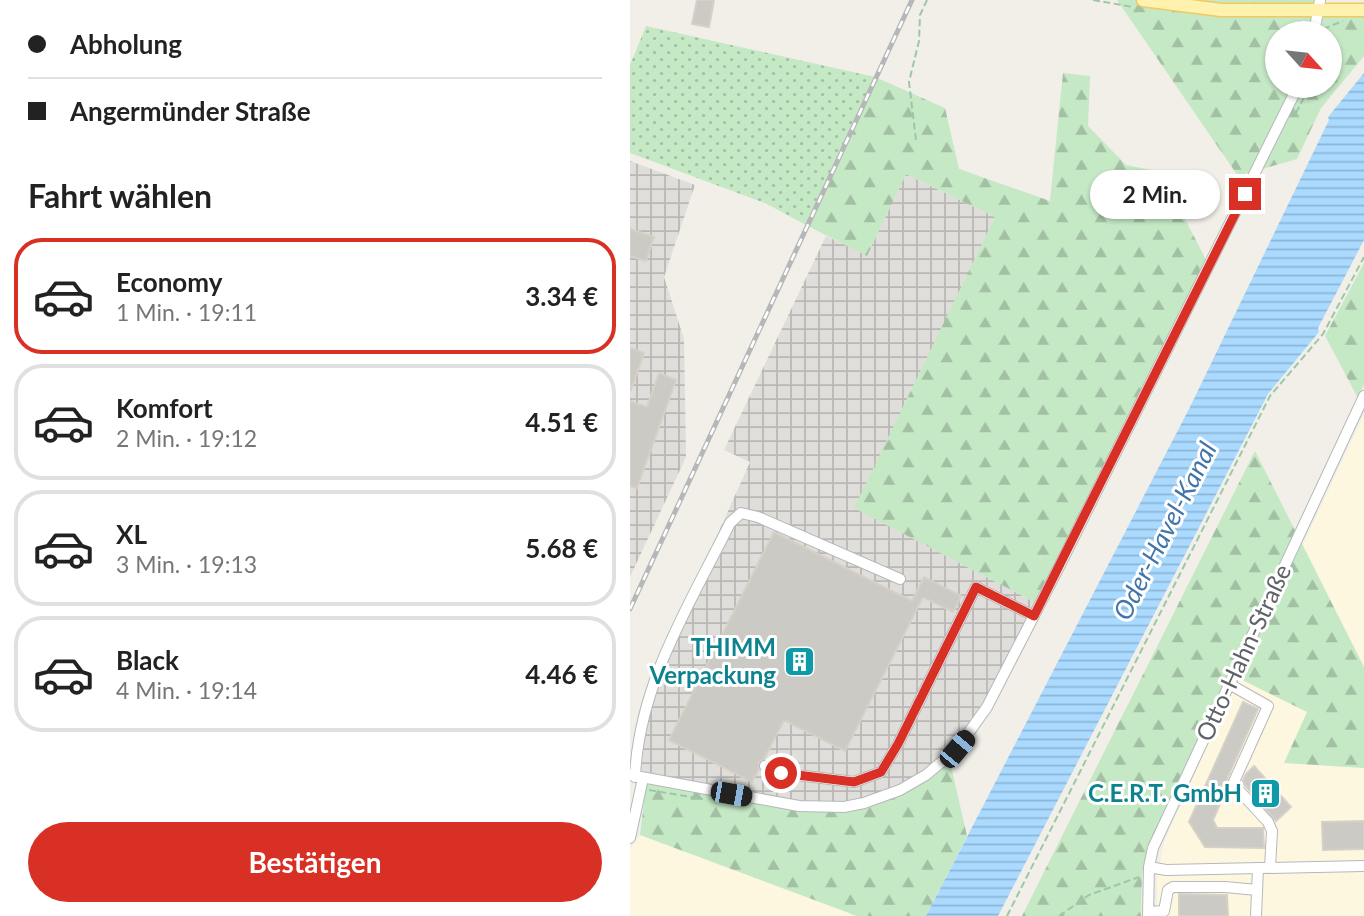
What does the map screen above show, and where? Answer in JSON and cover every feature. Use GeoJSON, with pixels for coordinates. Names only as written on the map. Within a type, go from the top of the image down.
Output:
{"type":"FeatureCollection","features":[{"type":"Feature","properties":{"kind":"main road"},"geometry":{"type":"LineString","coordinates":[[1143,0],[1221,10],[1319,6],[1364,10]]}},
{"type":"Feature","properties":{"kind":"street"},"geometry":{"type":"LineString","coordinates":[[637,780],[814,808],[844,807],[900,790],[939,765],[967,737],[987,707],[1034,616],[1292,98]]}},
{"type":"Feature","properties":{"kind":"street","name":"Otto-Hahn-Straße"},"geometry":{"type":"LineString","coordinates":[[1148,914],[1149,870],[1153,848],[1364,396]]}},
{"type":"Feature","properties":{"kind":"street"},"geometry":{"type":"LineString","coordinates":[[630,838],[637,780],[636,759],[646,707],[658,667],[730,523],[741,513],[758,517],[900,579]]}},
{"type":"Feature","properties":{"kind":"street"},"geometry":{"type":"LineString","coordinates":[[765,766],[781,773],[854,782],[881,772],[898,744],[976,587],[1034,616]]}},
{"type":"Feature","properties":{"kind":"street"},"geometry":{"type":"LineString","coordinates":[[1229,684],[1268,706],[1233,783],[1271,828],[1270,868]]}},
{"type":"Feature","properties":{"kind":"street"},"geometry":{"type":"LineString","coordinates":[[1149,870],[1364,866]]}},
{"type":"Feature","properties":{"kind":"street"},"geometry":{"type":"LineString","coordinates":[[1256,916],[1258,868]]}},
{"type":"Feature","properties":{"kind":"street"},"geometry":{"type":"LineString","coordinates":[[1148,914],[1164,911],[1168,890],[1173,887],[1257,890]]}},
{"type":"Feature","properties":{"kind":"path"},"geometry":{"type":"LineString","coordinates":[[916,140],[909,82],[919,41],[920,15],[927,0]]}},
{"type":"Feature","properties":{"kind":"path"},"geometry":{"type":"LineString","coordinates":[[1342,22],[1348,19]]}},
{"type":"Feature","properties":{"kind":"path"},"geometry":{"type":"LineString","coordinates":[[1291,121],[1303,98]]}},
{"type":"Feature","properties":{"kind":"path"},"geometry":{"type":"LineString","coordinates":[[1007,916],[1270,396],[1323,334],[1364,257]]}},
{"type":"Feature","properties":{"kind":"path"},"geometry":{"type":"LineString","coordinates":[[637,780],[711,800]]}},
{"type":"Feature","properties":{"kind":"path"},"geometry":{"type":"LineString","coordinates":[[1059,916],[1089,895],[1149,870]]}},
{"type":"Feature","properties":{"kind":"shaded area"},"geometry":{"type":"Polygon","coordinates":[[[630,161],[695,185],[664,277],[684,339],[686,457],[630,577],[630,161]]]}},
{"type":"Feature","properties":{"kind":"shaded area"},"geometry":{"type":"Polygon","coordinates":[[[906,174],[995,217],[855,508],[1040,605],[987,707],[949,757],[883,797],[833,806],[799,806],[635,777],[658,667],[750,462],[724,450],[826,236],[867,255],[906,174]]]}},
{"type":"Feature","properties":{"kind":"shaded area"},"geometry":{"type":"Polygon","coordinates":[[[1364,414],[1364,667],[1303,545],[1364,414]]]}},
{"type":"Feature","properties":{"kind":"shaded area"},"geometry":{"type":"Polygon","coordinates":[[[1238,677],[1308,712],[1284,763],[1364,768],[1364,916],[1157,916],[1157,879],[1164,842],[1238,677]]]}},
{"type":"Feature","properties":{"kind":"shaded area"},"geometry":{"type":"Polygon","coordinates":[[[640,835],[851,913],[849,916],[630,916],[630,849],[640,835]]]}},
{"type":"Feature","properties":{"kind":"green space"},"geometry":{"type":"Polygon","coordinates":[[[1117,0],[1320,0],[1318,11],[1364,10],[1364,56],[1342,83],[1342,21],[1265,21],[1265,98],[1329,98],[1321,108],[1297,159],[1238,176],[1117,0]]]}},
{"type":"Feature","properties":{"kind":"green space"},"geometry":{"type":"Polygon","coordinates":[[[646,26],[875,77],[806,225],[765,203],[630,153],[630,65],[646,26]]]}},
{"type":"Feature","properties":{"kind":"green space"},"geometry":{"type":"Polygon","coordinates":[[[1063,73],[1090,76],[1088,126],[1126,165],[1161,172],[1206,260],[1040,605],[854,508],[995,217],[906,174],[867,256],[806,225],[875,77],[945,108],[959,169],[1050,201],[1063,73]]]}},
{"type":"Feature","properties":{"kind":"green space"},"geometry":{"type":"Polygon","coordinates":[[[1364,263],[1364,384],[1358,398],[1325,336],[1364,263]]]}},
{"type":"Feature","properties":{"kind":"green space"},"geometry":{"type":"Polygon","coordinates":[[[1255,451],[1364,667],[1364,768],[1284,763],[1307,712],[1228,673],[1146,856],[1142,874],[1141,916],[1022,916],[1255,451]]]}},
{"type":"Feature","properties":{"kind":"green space"},"geometry":{"type":"Polygon","coordinates":[[[949,757],[967,836],[926,916],[857,916],[640,835],[645,794],[635,777],[799,806],[833,806],[883,797],[949,757]]]}},
{"type":"Feature","properties":{"kind":"water","name":"Oder-Havel-Kanal"},"geometry":{"type":"Polygon","coordinates":[[[1364,73],[1364,240],[1318,328],[1319,332],[1268,394],[998,916],[926,916],[1190,407],[1329,120],[1328,117],[1364,73]]]}},
{"type":"Feature","properties":{"kind":"building"},"geometry":{"type":"Polygon","coordinates":[[[697,0],[714,0],[709,27],[692,24],[697,0]]]}},
{"type":"Feature","properties":{"kind":"building"},"geometry":{"type":"Polygon","coordinates":[[[630,229],[654,237],[646,261],[630,256],[630,229]]]}},
{"type":"Feature","properties":{"kind":"building"},"geometry":{"type":"Polygon","coordinates":[[[630,348],[644,353],[631,390],[630,390],[630,348]]]}},
{"type":"Feature","properties":{"kind":"building"},"geometry":{"type":"Polygon","coordinates":[[[659,373],[676,380],[637,488],[630,486],[630,401],[647,407],[659,373]]]}},
{"type":"Feature","properties":{"kind":"building","name":"THIMM Verpackung"},"geometry":{"type":"Polygon","coordinates":[[[774,532],[912,601],[924,577],[961,596],[953,612],[923,597],[845,751],[784,720],[764,759],[759,762],[759,769],[752,782],[669,740],[774,532]]]}},
{"type":"Feature","properties":{"kind":"building"},"geometry":{"type":"Polygon","coordinates":[[[1243,702],[1258,709],[1226,781],[1227,788],[1213,820],[1217,828],[1263,828],[1264,848],[1205,847],[1189,822],[1243,702]]]}},
{"type":"Feature","properties":{"kind":"building","name":"C.E.R.T. GmbH"},"geometry":{"type":"Polygon","coordinates":[[[1254,766],[1291,807],[1276,821],[1242,782],[1254,766]]]}},
{"type":"Feature","properties":{"kind":"building"},"geometry":{"type":"Polygon","coordinates":[[[1364,821],[1364,849],[1323,850],[1322,822],[1364,821]]]}},
{"type":"Feature","properties":{"kind":"building"},"geometry":{"type":"Polygon","coordinates":[[[1179,894],[1227,895],[1228,916],[1179,916],[1179,894]]]}},
{"type":"Feature","properties":{"kind":"railway"},"geometry":{"type":"LineString","coordinates":[[630,609],[912,0]]}},
{"type":"Feature","properties":{"kind":"place","name":"THIMM Verpackung"},"geometry":{"type":"Point","coordinates":[799,662]}},
{"type":"Feature","properties":{"kind":"place","name":"C.E.R.T. GmbH"},"geometry":{"type":"Point","coordinates":[1265,794]}},
{"type":"Feature","properties":{"kind":"route"},"geometry":{"type":"LineString","coordinates":[[781,773],[854,782],[881,772],[898,744],[976,587],[1034,616],[1245,194]]}}]}
